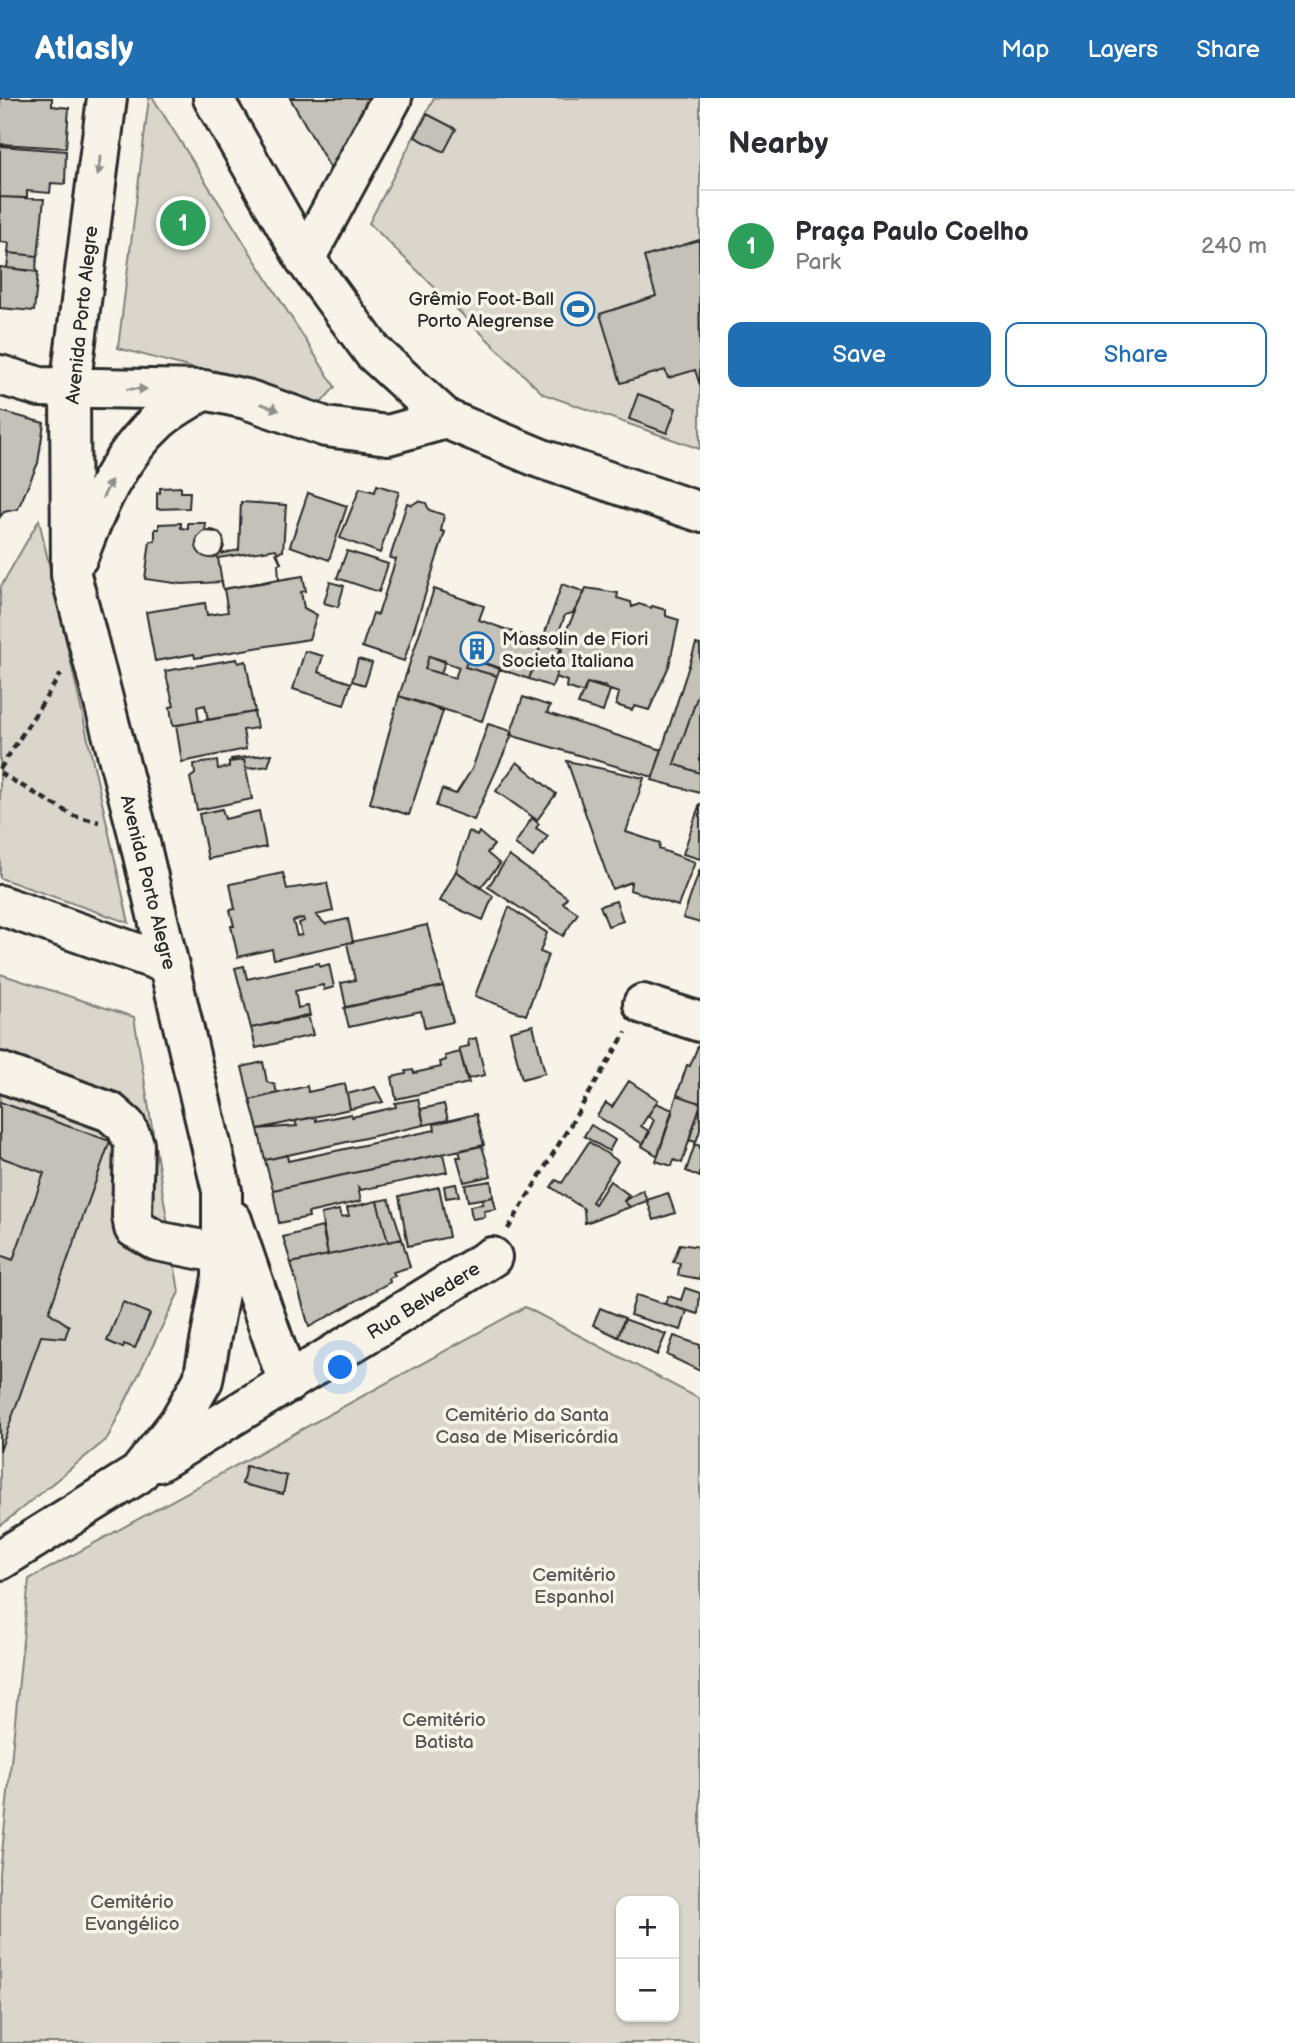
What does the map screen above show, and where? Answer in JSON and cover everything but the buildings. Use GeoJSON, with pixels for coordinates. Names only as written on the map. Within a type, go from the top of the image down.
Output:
{"type":"FeatureCollection","features":[{"type":"Feature","properties":{"kind":"street","name":"Avenida Porto Alegre"},"geometry":{"type":"LineString","coordinates":[[107,98],[70,388],[71,575],[137,831],[222,1191],[288,1383]]}},
{"type":"Feature","properties":{"kind":"street"},"geometry":{"type":"LineString","coordinates":[[213,98],[305,259],[373,352],[446,419],[542,459],[700,512]]}},
{"type":"Feature","properties":{"kind":"street"},"geometry":{"type":"LineString","coordinates":[[305,259],[393,98]]}},
{"type":"Feature","properties":{"kind":"street"},"geometry":{"type":"LineString","coordinates":[[0,375],[40,387],[204,390],[246,399],[326,427],[388,435],[446,419]]}},
{"type":"Feature","properties":{"kind":"street"},"geometry":{"type":"LineString","coordinates":[[71,575],[94,515],[113,476],[137,442],[160,418],[204,390]]}},
{"type":"Feature","properties":{"kind":"street"},"geometry":{"type":"LineString","coordinates":[[0,905],[169,964]]}},
{"type":"Feature","properties":{"kind":"street"},"geometry":{"type":"LineString","coordinates":[[643,1004],[700,1022]]}},
{"type":"Feature","properties":{"kind":"street"},"geometry":{"type":"LineString","coordinates":[[0,1072],[110,1112],[127,1126],[134,1144],[134,1228],[157,1241],[223,1254]]}},
{"type":"Feature","properties":{"kind":"street","name":"Avenida Porto Alegre"},"geometry":{"type":"LineString","coordinates":[[0,1560],[138,1474],[179,1422],[202,1380],[222,1277],[222,1191]]}},
{"type":"Feature","properties":{"kind":"street","name":"Rua Belvedere"},"geometry":{"type":"LineString","coordinates":[[138,1474],[492,1257]]}},
{"type":"Feature","properties":{"kind":"path"},"geometry":{"type":"LineString","coordinates":[[85,635],[0,771],[74,816],[137,831]]}},
{"type":"Feature","properties":{"kind":"path","name":"Rua Belvedere"},"geometry":{"type":"LineString","coordinates":[[492,1257],[643,1004]]}},
{"type":"Feature","properties":{"kind":"green space"},"geometry":{"type":"Polygon","coordinates":[[[149,98],[153,98],[335,387],[321,403],[118,348],[149,98]]]}},
{"type":"Feature","properties":{"kind":"green space","name":"Grêmio Foot-Ball Porto Alegrense"},"geometry":{"type":"Polygon","coordinates":[[[434,98],[700,98],[700,449],[543,394],[369,223],[434,98]]]}},
{"type":"Feature","properties":{"kind":"green space"},"geometry":{"type":"Polygon","coordinates":[[[39,520],[129,923],[0,878],[0,588],[39,520]]]}},
{"type":"Feature","properties":{"kind":"green space"},"geometry":{"type":"Polygon","coordinates":[[[0,974],[134,1017],[179,1292],[107,1439],[0,1526],[0,974]]]}},
{"type":"Feature","properties":{"kind":"green space"},"geometry":{"type":"Polygon","coordinates":[[[525,1307],[700,1399],[700,2043],[0,2043],[0,1874],[29,1579],[525,1307]]]}},
{"type":"Feature","properties":{"kind":"place","name":"Praça Paulo Coelho"},"geometry":{"type":"Point","coordinates":[183,223]}},
{"type":"Feature","properties":{"kind":"place","name":"Grêmio Foot-Ball Porto Alegrense"},"geometry":{"type":"Point","coordinates":[578,309]}},
{"type":"Feature","properties":{"kind":"place","name":"Massolin de Fiori Societa Italiana"},"geometry":{"type":"Point","coordinates":[477,649]}},
{"type":"Feature","properties":{"kind":"park label","name":"Cemitério da Santa Casa de Misericórdia"},"geometry":{"type":"Point","coordinates":[527,1425]}},
{"type":"Feature","properties":{"kind":"park label","name":"Cemitério Espanhol"},"geometry":{"type":"Point","coordinates":[574,1585]}},
{"type":"Feature","properties":{"kind":"park label","name":"Cemitério Batista"},"geometry":{"type":"Point","coordinates":[444,1730]}},
{"type":"Feature","properties":{"kind":"park label","name":"Cemitério Evangélico"},"geometry":{"type":"Point","coordinates":[132,1912]}}]}
